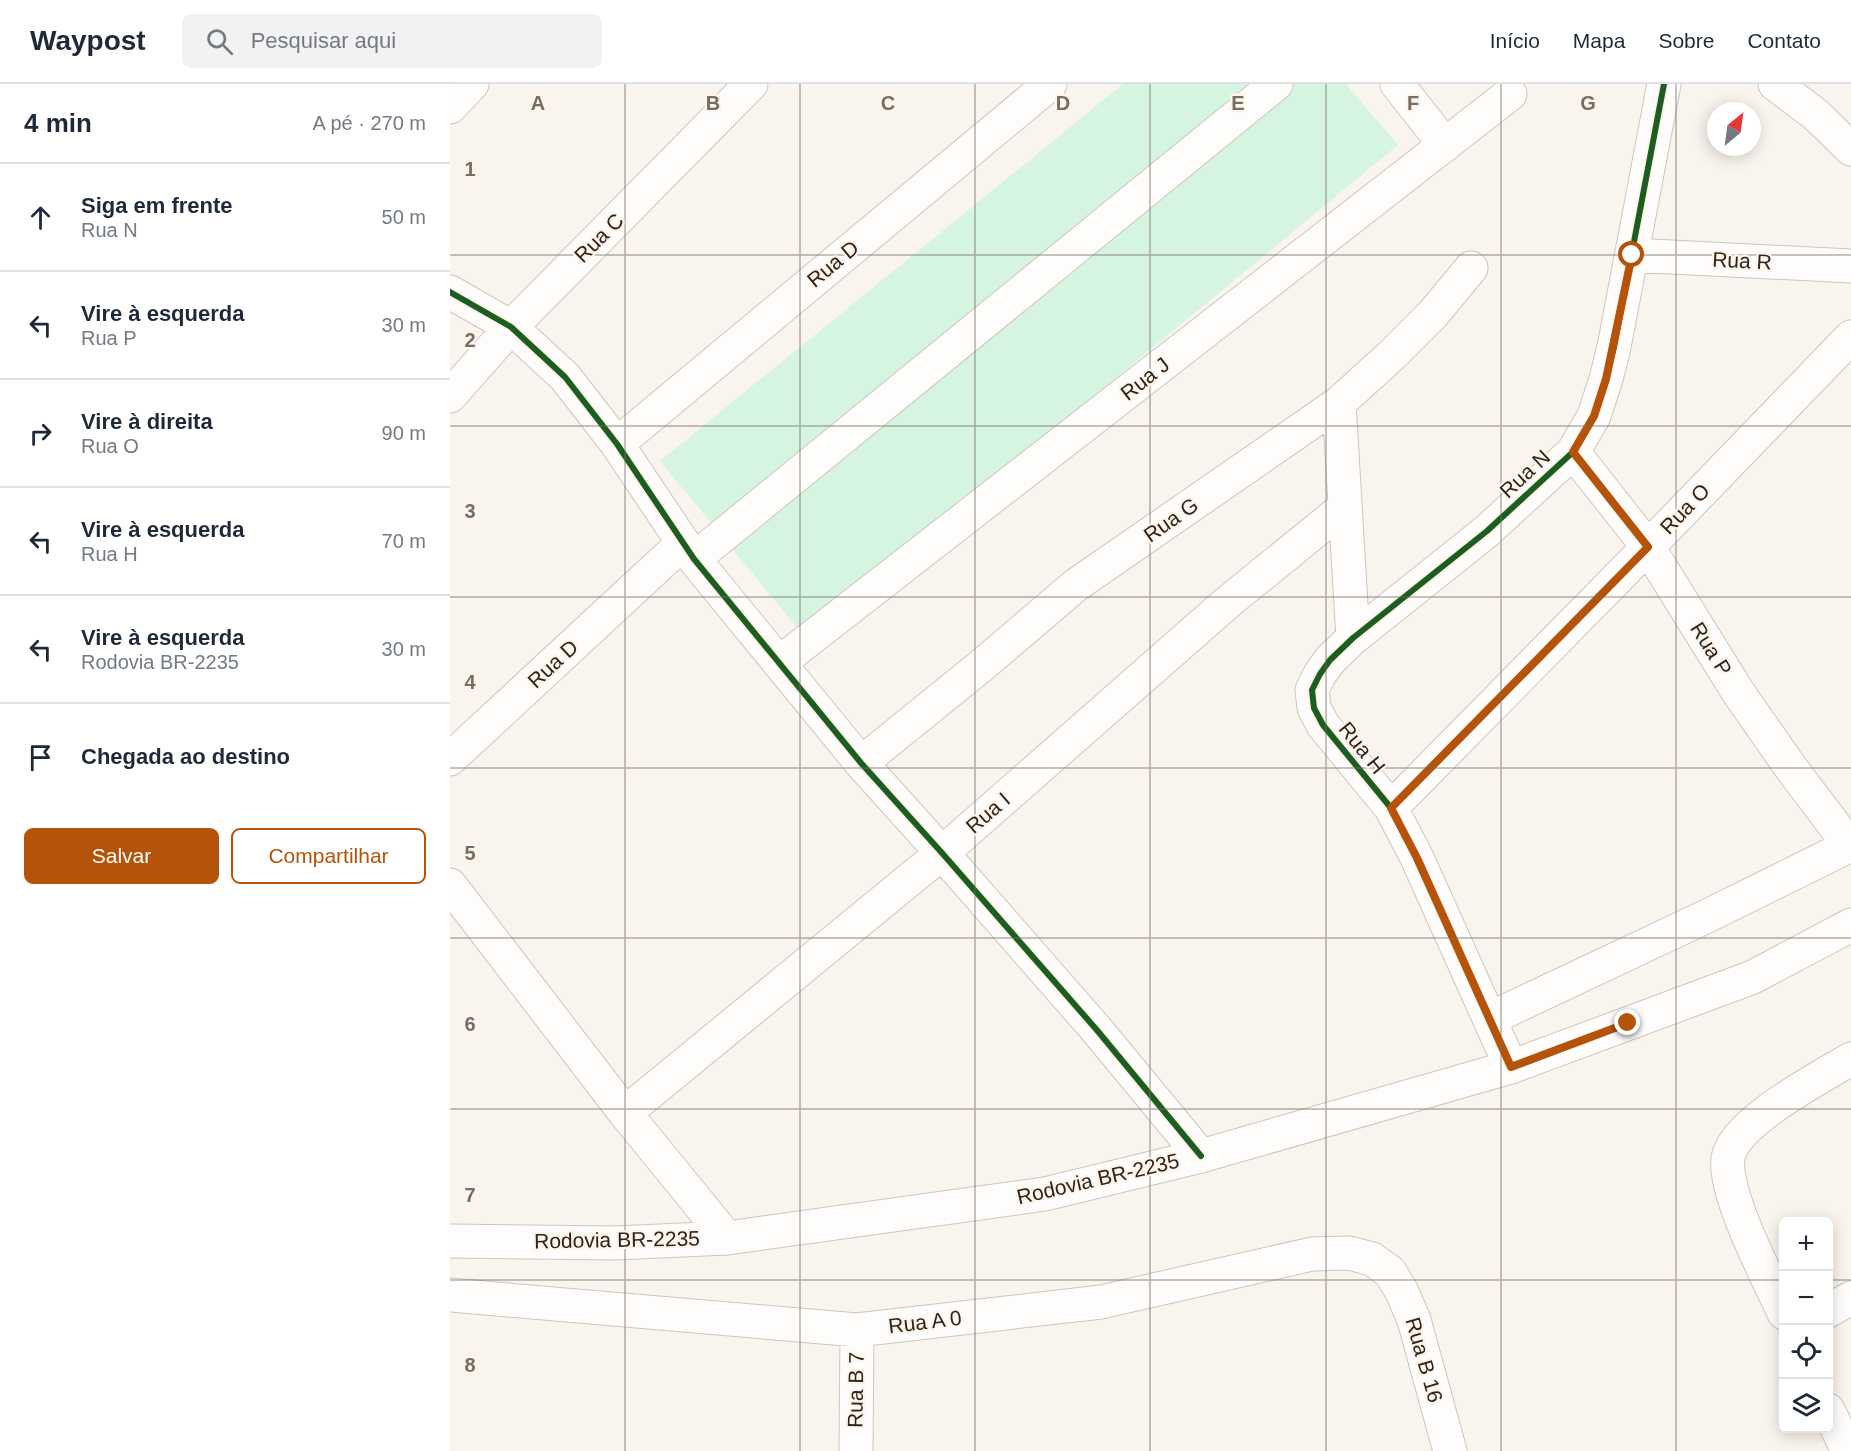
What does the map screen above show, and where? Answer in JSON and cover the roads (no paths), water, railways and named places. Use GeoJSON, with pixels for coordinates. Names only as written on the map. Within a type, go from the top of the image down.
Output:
{"type":"FeatureCollection","features":[{"type":"Feature","properties":{"kind":"street"},"geometry":{"type":"LineString","coordinates":[[450,107],[472,84]]}},
{"type":"Feature","properties":{"kind":"street","name":"Rua C"},"geometry":{"type":"LineString","coordinates":[[450,396],[511,327],[751,84]]}},
{"type":"Feature","properties":{"kind":"street","name":"Rua D"},"geometry":{"type":"LineString","coordinates":[[617,444],[1050,84]]}},
{"type":"Feature","properties":{"kind":"street","name":"Rua D"},"geometry":{"type":"LineString","coordinates":[[450,759],[688,551],[1276,84]]}},
{"type":"Feature","properties":{"kind":"street"},"geometry":{"type":"LineString","coordinates":[[1397,84],[1445,146]]}},
{"type":"Feature","properties":{"kind":"street","name":"Rua N"},"geometry":{"type":"LineString","coordinates":[[1314,708],[1312,690],[1330,660],[1353,638],[1488,531],[1573,452],[1594,416],[1606,379],[1664,84]]}},
{"type":"Feature","properties":{"kind":"street"},"geometry":{"type":"LineString","coordinates":[[1774,84],[1815,114],[1851,149]]}},
{"type":"Feature","properties":{"kind":"street","name":"Rua J"},"geometry":{"type":"LineString","coordinates":[[779,663],[1510,94]]}},
{"type":"Feature","properties":{"kind":"street","name":"Rua R"},"geometry":{"type":"LineString","coordinates":[[1632,255],[1851,266]]}},
{"type":"Feature","properties":{"kind":"street","name":"Rua G"},"geometry":{"type":"LineString","coordinates":[[861,763],[981,666],[1076,585],[1340,403],[1433,314],[1471,268]]}},
{"type":"Feature","properties":{"kind":"street"},"geometry":{"type":"LineString","coordinates":[[450,292],[511,327],[565,377],[617,444],[688,551],[779,663],[861,763],[1096,1029],[1201,1156]]}},
{"type":"Feature","properties":{"kind":"street","name":"Rua O"},"geometry":{"type":"LineString","coordinates":[[1391,808],[1851,337]]}},
{"type":"Feature","properties":{"kind":"street"},"geometry":{"type":"LineString","coordinates":[[1340,403],[1353,638]]}},
{"type":"Feature","properties":{"kind":"street","name":"Rua P"},"geometry":{"type":"LineString","coordinates":[[1573,452],[1648,547],[1738,692],[1791,768],[1850,845]]}},
{"type":"Feature","properties":{"kind":"street","name":"Rua I"},"geometry":{"type":"LineString","coordinates":[[625,1113],[942,852],[1228,602],[1345,507]]}},
{"type":"Feature","properties":{"kind":"street","name":"Rua H"},"geometry":{"type":"LineString","coordinates":[[1314,708],[1332,738],[1391,808],[1417,858],[1491,1018],[1511,1067]]}},
{"type":"Feature","properties":{"kind":"street"},"geometry":{"type":"LineString","coordinates":[[1491,1018],[1701,919],[1850,845]]}},
{"type":"Feature","properties":{"kind":"street"},"geometry":{"type":"LineString","coordinates":[[450,885],[625,1113],[727,1238]]}},
{"type":"Feature","properties":{"kind":"street","name":"Rodovia BR-2235"},"geometry":{"type":"LineString","coordinates":[[450,1241],[615,1243],[727,1238],[1045,1194],[1201,1156],[1511,1067],[1753,977],[1851,925]]}},
{"type":"Feature","properties":{"kind":"street"},"geometry":{"type":"LineString","coordinates":[[1779,1302],[1738,1210],[1729,1181],[1728,1157],[1740,1136],[1758,1117],[1851,1059]]}},
{"type":"Feature","properties":{"kind":"street","name":"Rua A 0"},"geometry":{"type":"LineString","coordinates":[[450,1295],[857,1330],[1101,1302],[1312,1254],[1349,1253],[1372,1259],[1390,1272]]}},
{"type":"Feature","properties":{"kind":"street","name":"Rua B 16"},"geometry":{"type":"LineString","coordinates":[[1390,1272],[1414,1320],[1448,1451]]}},
{"type":"Feature","properties":{"kind":"street"},"geometry":{"type":"LineString","coordinates":[[1833,1308],[1851,1298]]}},
{"type":"Feature","properties":{"kind":"street","name":"Rua B 7"},"geometry":{"type":"LineString","coordinates":[[856,1451],[857,1330]]}},
{"type":"Feature","properties":{"kind":"street"},"geometry":{"type":"LineString","coordinates":[[1833,1420],[1848,1451]]}}]}
